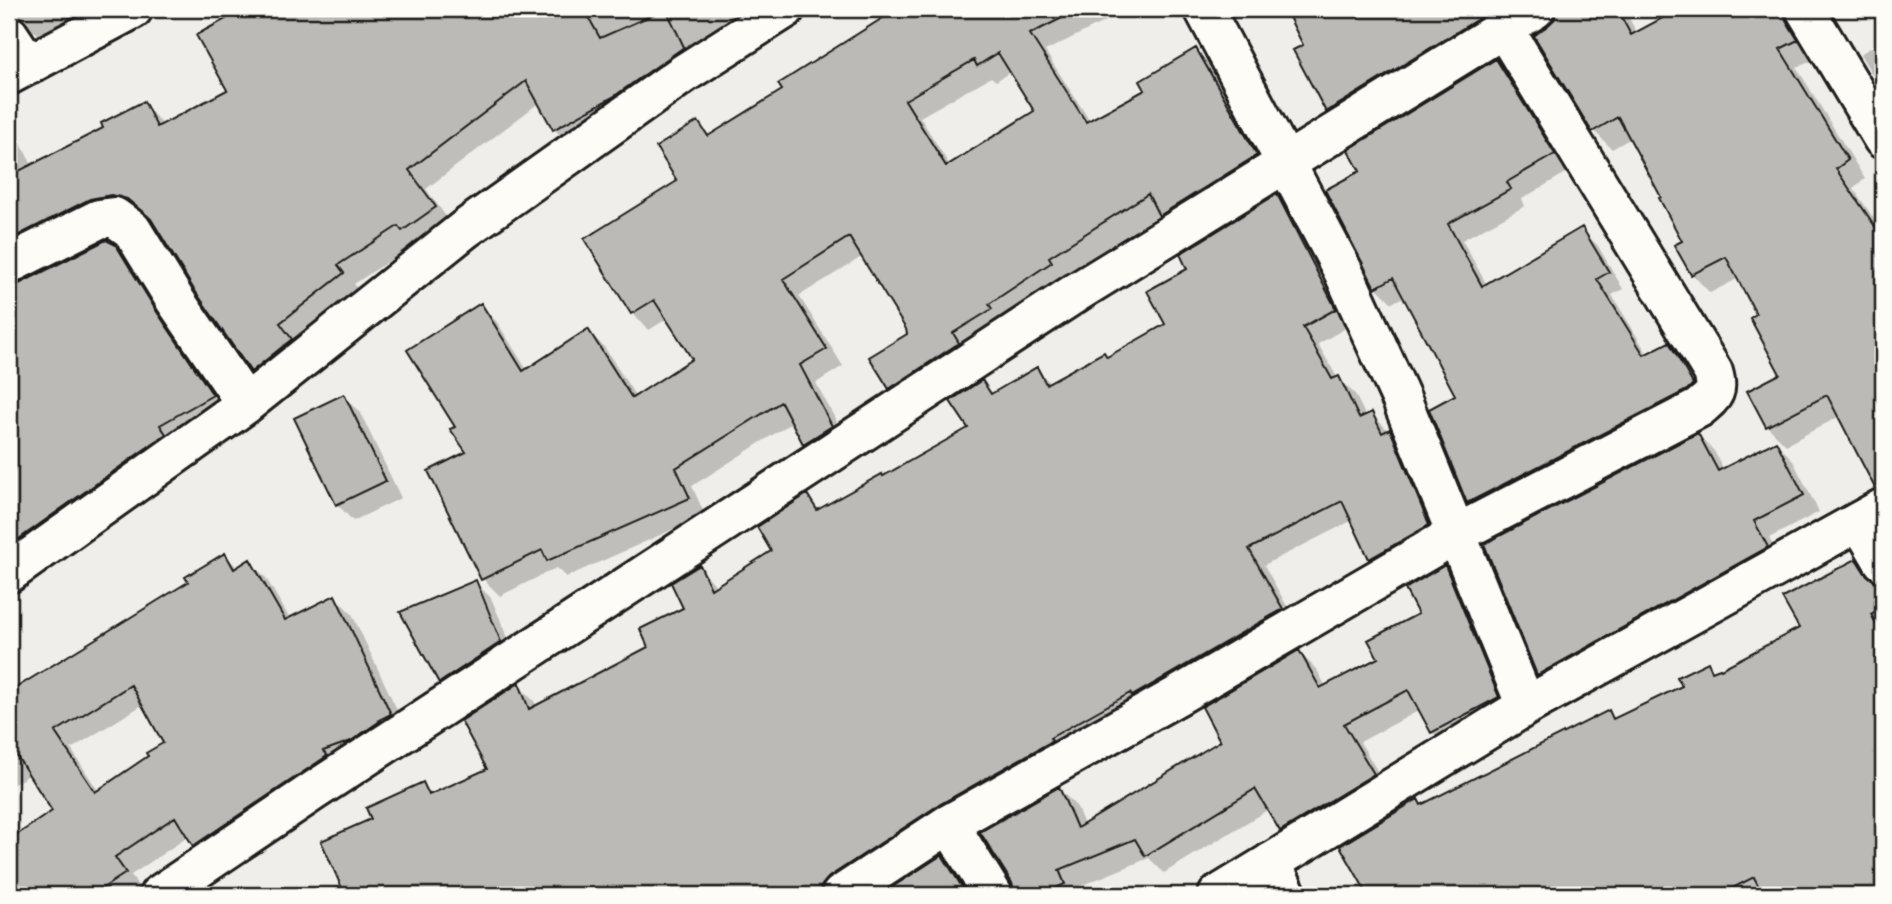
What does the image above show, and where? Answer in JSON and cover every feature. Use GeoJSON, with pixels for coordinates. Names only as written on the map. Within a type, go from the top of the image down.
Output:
{"type":"FeatureCollection","features":[{"type":"Feature","properties":{"kind":"street"},"geometry":{"type":"LineString","coordinates":[[16,59],[133,9]]}},
{"type":"Feature","properties":{"kind":"street"},"geometry":{"type":"LineString","coordinates":[[9,573],[246,404],[465,229],[683,74],[785,9]]}},
{"type":"Feature","properties":{"kind":"street"},"geometry":{"type":"LineString","coordinates":[[1204,9],[1355,296],[1401,398],[1526,706]]}},
{"type":"Feature","properties":{"kind":"street"},"geometry":{"type":"LineString","coordinates":[[159,895],[315,790],[1065,300],[1535,9]]}},
{"type":"Feature","properties":{"kind":"street"},"geometry":{"type":"LineString","coordinates":[[1805,9],[1883,139]]}},
{"type":"Feature","properties":{"kind":"street"},"geometry":{"type":"LineString","coordinates":[[841,895],[949,824],[1456,534],[1699,408],[1714,394],[1717,384],[1713,372],[1504,29]]}},
{"type":"Feature","properties":{"kind":"street"},"geometry":{"type":"LineString","coordinates":[[9,264],[99,219],[114,217],[132,230],[175,300],[246,404]]}},
{"type":"Feature","properties":{"kind":"street"},"geometry":{"type":"LineString","coordinates":[[1218,895],[1279,879],[1526,706],[1872,515],[1883,561]]}},
{"type":"Feature","properties":{"kind":"street"},"geometry":{"type":"LineString","coordinates":[[949,824],[993,895]]}},
{"type":"Feature","properties":{"kind":"building"},"geometry":{"type":"Polygon","coordinates":[[[244,9],[584,9],[600,38],[666,9],[684,47],[613,97],[553,130],[526,81],[409,170],[436,207],[402,231],[398,226],[338,265],[344,273],[280,323],[292,339],[251,372],[193,288],[151,219],[127,199],[111,195],[90,199],[9,240],[9,176],[103,128],[101,123],[144,101],[157,127],[227,90],[196,35],[244,9]]]}},
{"type":"Feature","properties":{"kind":"building"},"geometry":{"type":"Polygon","coordinates":[[[897,9],[1080,9],[1030,34],[1086,122],[1145,90],[1140,81],[1196,48],[1257,155],[1159,216],[1148,194],[1049,257],[1052,262],[989,304],[992,309],[953,333],[959,343],[889,389],[869,357],[907,334],[906,329],[849,237],[783,279],[827,349],[800,365],[832,426],[803,444],[781,402],[676,468],[690,498],[547,561],[542,550],[481,580],[428,471],[466,452],[450,429],[455,427],[407,350],[481,303],[523,371],[588,329],[632,398],[692,359],[654,300],[631,314],[584,239],[677,181],[656,147],[698,121],[708,136],[782,90],[778,84],[897,9]],[[998,53],[977,66],[974,60],[905,100],[946,166],[1034,111],[998,53]]]}},
{"type":"Feature","properties":{"kind":"building"},"geometry":{"type":"Polygon","coordinates":[[[1285,9],[1494,9],[1326,112],[1293,50],[1303,45],[1285,9]]]}},
{"type":"Feature","properties":{"kind":"building"},"geometry":{"type":"Polygon","coordinates":[[[1557,9],[1617,9],[1631,35],[1679,9],[1783,9],[1798,40],[1780,49],[1848,160],[1836,169],[1883,238],[1883,486],[1875,488],[1827,395],[1766,427],[1747,391],[1780,374],[1750,318],[1756,314],[1726,257],[1691,275],[1674,245],[1682,241],[1618,117],[1592,132],[1534,36],[1554,20],[1557,9]]]}},
{"type":"Feature","properties":{"kind":"building"},"geometry":{"type":"Polygon","coordinates":[[[1496,59],[1555,154],[1507,182],[1511,189],[1448,224],[1482,286],[1582,227],[1609,272],[1597,279],[1644,355],[1669,342],[1693,384],[1687,390],[1467,503],[1429,409],[1455,395],[1393,278],[1375,288],[1325,190],[1360,171],[1348,150],[1496,59]]]}},
{"type":"Feature","properties":{"kind":"building"},"geometry":{"type":"Polygon","coordinates":[[[1277,194],[1336,309],[1303,327],[1332,379],[1339,376],[1359,418],[1372,412],[1382,433],[1390,429],[1429,525],[1369,559],[1342,501],[1249,549],[1283,609],[1132,696],[1130,693],[1050,738],[1052,741],[937,806],[829,877],[822,885],[819,895],[345,895],[321,841],[371,819],[366,808],[423,782],[429,795],[487,769],[461,721],[519,683],[529,709],[648,647],[640,629],[683,608],[671,583],[700,565],[711,589],[771,551],[757,527],[807,494],[817,510],[968,428],[950,401],[982,380],[991,394],[1037,367],[1046,384],[1104,352],[1107,357],[1165,324],[1147,291],[1187,269],[1180,254],[1277,194]]]}},
{"type":"Feature","properties":{"kind":"building"},"geometry":{"type":"Polygon","coordinates":[[[106,240],[116,245],[213,395],[160,425],[166,434],[9,546],[9,286],[19,284],[106,240]]]}},
{"type":"Feature","properties":{"kind":"building"},"geometry":{"type":"Polygon","coordinates":[[[344,394],[386,481],[336,505],[294,418],[344,394]]]}},
{"type":"Feature","properties":{"kind":"building"},"geometry":{"type":"Polygon","coordinates":[[[1698,433],[1718,471],[1776,441],[1804,495],[1754,521],[1768,547],[1537,675],[1484,544],[1698,433]]]}},
{"type":"Feature","properties":{"kind":"building"},"geometry":{"type":"Polygon","coordinates":[[[225,553],[234,569],[250,559],[285,620],[335,595],[391,714],[351,741],[323,751],[327,756],[193,846],[175,817],[115,857],[126,873],[92,895],[9,895],[9,840],[52,811],[9,744],[9,692],[188,582],[185,577],[225,553]],[[131,685],[55,732],[95,792],[163,743],[131,685]]]}},
{"type":"Feature","properties":{"kind":"building"},"geometry":{"type":"Polygon","coordinates":[[[1856,559],[1874,581],[1883,598],[1883,607],[1871,614],[1883,638],[1883,895],[1763,895],[1754,877],[1719,895],[1368,895],[1340,846],[1418,799],[1421,805],[1609,710],[1613,719],[1682,686],[1677,677],[1708,662],[1712,671],[1721,669],[1799,628],[1782,598],[1856,559]]]}},
{"type":"Feature","properties":{"kind":"building"},"geometry":{"type":"Polygon","coordinates":[[[1445,565],[1499,697],[1431,733],[1408,690],[1344,724],[1374,774],[1280,831],[1255,789],[1145,856],[1135,839],[1059,870],[1065,884],[1040,895],[1015,895],[1012,883],[980,832],[1059,787],[1077,828],[1220,741],[1202,707],[1299,650],[1320,688],[1378,658],[1368,640],[1418,614],[1405,589],[1445,565]]]}},
{"type":"Feature","properties":{"kind":"building"},"geometry":{"type":"Polygon","coordinates":[[[476,580],[501,642],[439,683],[400,612],[476,580]]]}},
{"type":"Feature","properties":{"kind":"building"},"geometry":{"type":"Polygon","coordinates":[[[942,855],[967,895],[880,895],[942,855]]]}}]}
